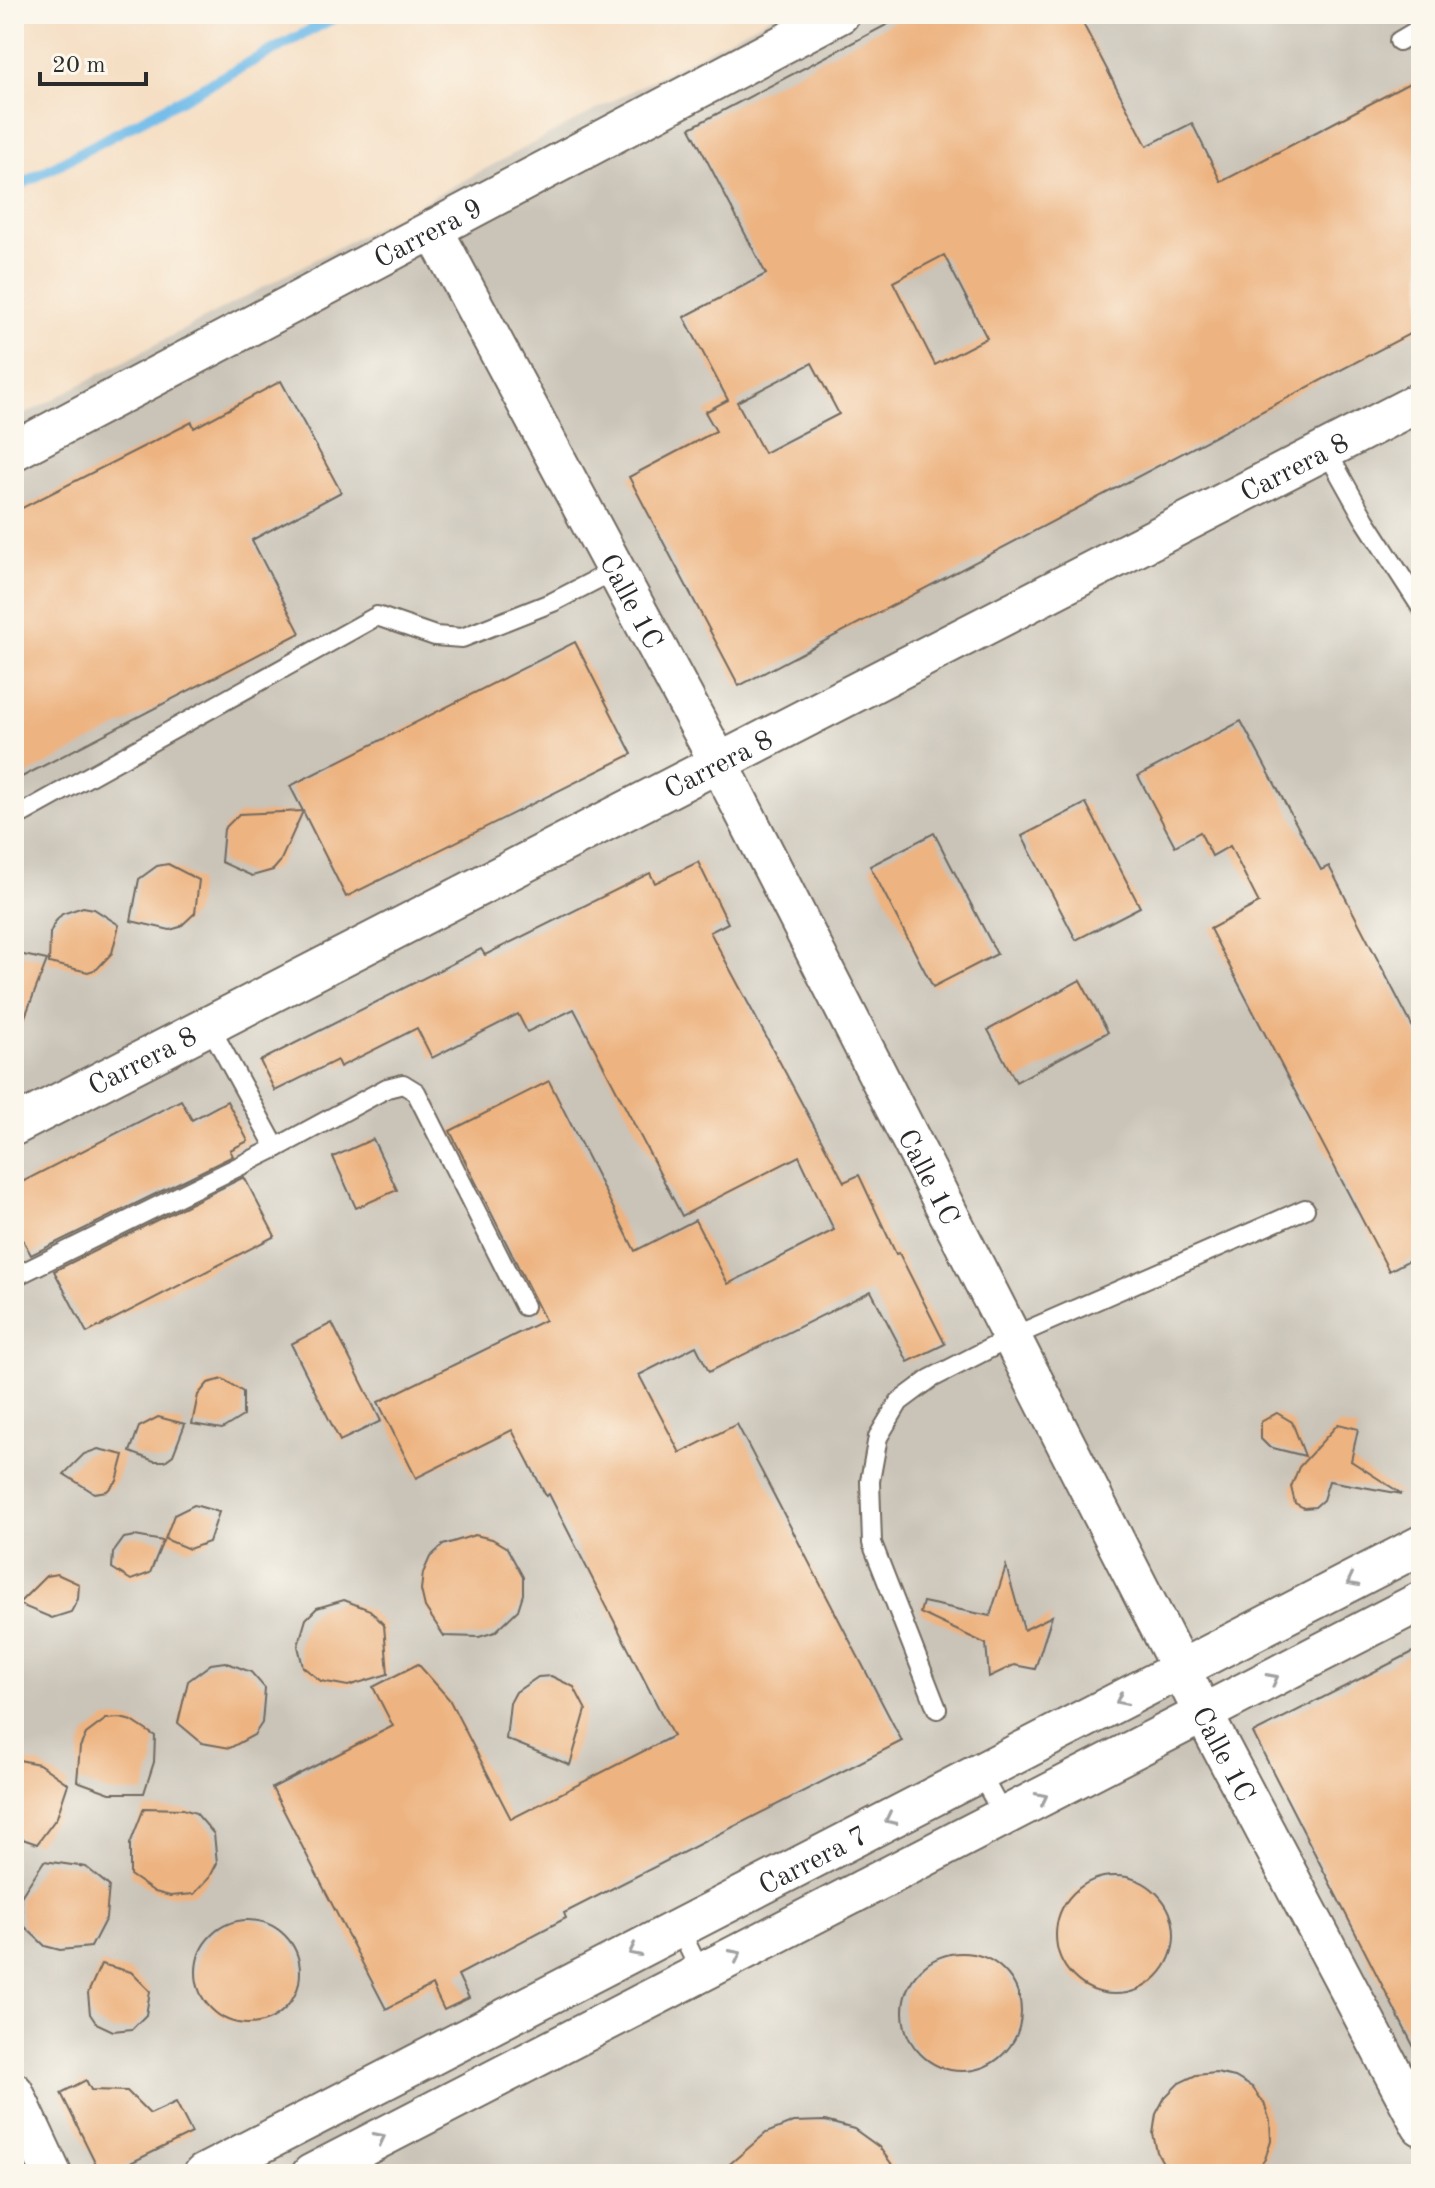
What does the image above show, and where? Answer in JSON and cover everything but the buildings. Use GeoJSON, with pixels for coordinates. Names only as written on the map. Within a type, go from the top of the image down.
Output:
{"type":"FeatureCollection","features":[{"type":"Feature","properties":{"kind":"street","name":"Carrera 9"},"geometry":{"type":"LineString","coordinates":[[14,451],[840,14]]}},
{"type":"Feature","properties":{"kind":"street","name":"Calle 1C"},"geometry":{"type":"LineString","coordinates":[[433,229],[719,763],[1204,1715],[1421,2126]]}},
{"type":"Feature","properties":{"kind":"street","name":"Carrera 8"},"geometry":{"type":"LineString","coordinates":[[14,1126],[1421,401]]}},
{"type":"Feature","properties":{"kind":"street","name":"Carrera 7"},"geometry":{"type":"LineString","coordinates":[[203,2174],[267,2159],[679,1928],[1421,1545]]}},
{"type":"Feature","properties":{"kind":"street","name":"Carrera 7"},"geometry":{"type":"LineString","coordinates":[[311,2174],[1421,1601]]}},
{"type":"Feature","properties":{"kind":"street"},"geometry":{"type":"LineString","coordinates":[[14,2092],[52,2174]]}},
{"type":"Feature","properties":{"kind":"lane"},"geometry":{"type":"LineString","coordinates":[[1399,41],[1421,28]]}},
{"type":"Feature","properties":{"kind":"lane"},"geometry":{"type":"LineString","coordinates":[[1326,450],[1365,520],[1421,607]]}},
{"type":"Feature","properties":{"kind":"lane"},"geometry":{"type":"LineString","coordinates":[[14,818],[377,616],[435,636],[462,638],[553,602],[615,570]]}},
{"type":"Feature","properties":{"kind":"lane"},"geometry":{"type":"LineString","coordinates":[[209,1025],[276,1148]]}},
{"type":"Feature","properties":{"kind":"lane"},"geometry":{"type":"LineString","coordinates":[[14,1277],[276,1148],[387,1088],[403,1084],[416,1092],[524,1306]]}},
{"type":"Feature","properties":{"kind":"lane"},"geometry":{"type":"LineString","coordinates":[[937,1709],[872,1543],[870,1481],[878,1437],[899,1402],[930,1379],[1012,1337],[1305,1209]]}},
{"type":"Feature","properties":{"kind":"lane"},"geometry":{"type":"LineString","coordinates":[[980,1773],[1004,1817]]}},
{"type":"Feature","properties":{"kind":"lane"},"geometry":{"type":"LineString","coordinates":[[679,1928],[701,1973]]}},
{"type":"Feature","properties":{"kind":"shaded area"},"geometry":{"type":"Polygon","coordinates":[[[776,14],[1421,14],[1421,2174],[26,2174],[14,2149],[14,420],[776,14]]]}},
{"type":"Feature","properties":{"kind":"waterway"},"geometry":{"type":"LineString","coordinates":[[14,188],[341,14]]}}]}
